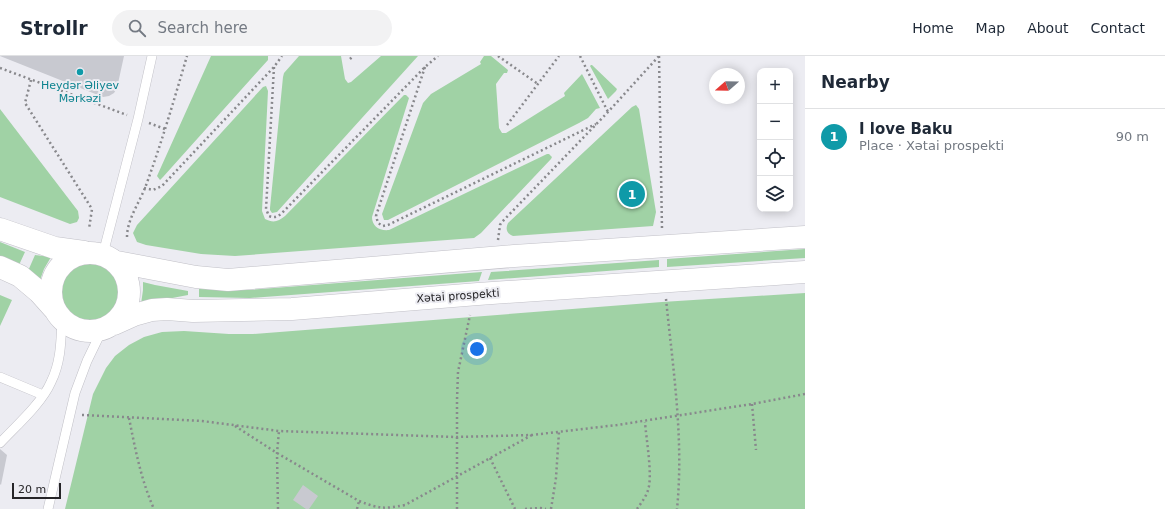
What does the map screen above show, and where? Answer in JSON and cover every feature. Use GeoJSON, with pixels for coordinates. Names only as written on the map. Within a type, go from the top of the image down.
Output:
{"type":"FeatureCollection","features":[{"type":"Feature","properties":{"kind":"street"},"geometry":{"type":"LineString","coordinates":[[0,229],[54,248],[101,256],[196,277],[228,280],[514,256],[805,237]]}},
{"type":"Feature","properties":{"kind":"street"},"geometry":{"type":"LineString","coordinates":[[0,267],[20,276],[39,292],[59,316],[70,326],[81,330],[92,331],[108,327],[122,316],[128,305],[130,294],[129,282],[124,271],[101,256],[72,256],[62,264],[54,275],[51,288],[52,301],[59,316]]}},
{"type":"Feature","properties":{"kind":"street","name":"Xətai prospekti"},"geometry":{"type":"LineString","coordinates":[[108,327],[134,315],[152,310],[292,309],[805,272]]}},
{"type":"Feature","properties":{"kind":"lane"},"geometry":{"type":"LineString","coordinates":[[101,256],[138,119],[152,56]]}},
{"type":"Feature","properties":{"kind":"lane"},"geometry":{"type":"LineString","coordinates":[[0,443],[43,395],[51,383],[61,349],[59,316]]}},
{"type":"Feature","properties":{"kind":"lane"},"geometry":{"type":"LineString","coordinates":[[48,509],[75,393],[83,372],[108,327]]}},
{"type":"Feature","properties":{"kind":"lane"},"geometry":{"type":"LineString","coordinates":[[0,377],[43,395]]}},
{"type":"Feature","properties":{"kind":"path"},"geometry":{"type":"LineString","coordinates":[[127,237],[127,229],[144,188],[165,129],[187,56]]}},
{"type":"Feature","properties":{"kind":"path"},"geometry":{"type":"LineString","coordinates":[[144,188],[153,190],[162,186],[282,56]]}},
{"type":"Feature","properties":{"kind":"path"},"geometry":{"type":"LineString","coordinates":[[350,60],[353,56]]}},
{"type":"Feature","properties":{"kind":"path"},"geometry":{"type":"LineString","coordinates":[[274,66],[266,209],[269,216],[273,218],[281,214],[425,66],[438,56]]}},
{"type":"Feature","properties":{"kind":"path"},"geometry":{"type":"LineString","coordinates":[[498,56],[538,84]]}},
{"type":"Feature","properties":{"kind":"path"},"geometry":{"type":"LineString","coordinates":[[507,125],[559,56]]}},
{"type":"Feature","properties":{"kind":"path"},"geometry":{"type":"LineString","coordinates":[[580,56],[608,112]]}},
{"type":"Feature","properties":{"kind":"path"},"geometry":{"type":"LineString","coordinates":[[498,240],[501,223],[608,112],[659,56]]}},
{"type":"Feature","properties":{"kind":"path"},"geometry":{"type":"LineString","coordinates":[[659,56],[662,229]]}},
{"type":"Feature","properties":{"kind":"path"},"geometry":{"type":"LineString","coordinates":[[425,66],[376,216],[378,223],[383,226],[388,225],[596,124]]}},
{"type":"Feature","properties":{"kind":"path"},"geometry":{"type":"LineString","coordinates":[[0,68],[165,129]]}},
{"type":"Feature","properties":{"kind":"path"},"geometry":{"type":"LineString","coordinates":[[31,80],[25,103],[92,209],[89,229]]}},
{"type":"Feature","properties":{"kind":"path"},"geometry":{"type":"LineString","coordinates":[[666,298],[678,416],[680,454],[676,509]]}},
{"type":"Feature","properties":{"kind":"path"},"geometry":{"type":"LineString","coordinates":[[457,509],[458,476],[456,437],[458,372],[470,314]]}},
{"type":"Feature","properties":{"kind":"path"},"geometry":{"type":"LineString","coordinates":[[70,414],[202,421],[279,431],[456,437],[532,435],[644,422],[805,394]]}},
{"type":"Feature","properties":{"kind":"path"},"geometry":{"type":"LineString","coordinates":[[752,404],[756,450]]}},
{"type":"Feature","properties":{"kind":"path"},"geometry":{"type":"LineString","coordinates":[[129,418],[138,457],[154,509]]}},
{"type":"Feature","properties":{"kind":"path"},"geometry":{"type":"LineString","coordinates":[[637,509],[645,498],[649,489],[644,422]]}},
{"type":"Feature","properties":{"kind":"path"},"geometry":{"type":"LineString","coordinates":[[235,426],[277,453],[359,501],[386,509],[405,505],[532,435]]}},
{"type":"Feature","properties":{"kind":"path"},"geometry":{"type":"LineString","coordinates":[[278,509],[277,453],[279,431]]}},
{"type":"Feature","properties":{"kind":"path"},"geometry":{"type":"LineString","coordinates":[[551,509],[556,478],[559,432]]}},
{"type":"Feature","properties":{"kind":"path"},"geometry":{"type":"LineString","coordinates":[[490,458],[516,509]]}},
{"type":"Feature","properties":{"kind":"path"},"geometry":{"type":"LineString","coordinates":[[357,509],[359,501]]}},
{"type":"Feature","properties":{"kind":"path"},"geometry":{"type":"LineString","coordinates":[[525,509],[546,509]]}},
{"type":"Feature","properties":{"kind":"green space"},"geometry":{"type":"Polygon","coordinates":[[[211,56],[268,56],[268,60],[160,180],[157,176],[211,56]]]}},
{"type":"Feature","properties":{"kind":"green space"},"geometry":{"type":"Polygon","coordinates":[[[299,56],[341,56],[345,79],[348,83],[381,56],[418,56],[277,212],[272,213],[270,208],[283,77],[284,73],[299,56]]]}},
{"type":"Feature","properties":{"kind":"green space"},"geometry":{"type":"Polygon","coordinates":[[[484,56],[491,56],[508,70],[496,84],[499,128],[502,133],[506,133],[565,96],[564,93],[582,74],[600,108],[596,109],[588,118],[579,123],[388,220],[384,220],[382,214],[423,103],[431,94],[481,64],[480,62],[484,56]]]}},
{"type":"Feature","properties":{"kind":"green space"},"geometry":{"type":"Polygon","coordinates":[[[591,65],[617,89],[608,99],[590,66],[591,65]]]}},
{"type":"Feature","properties":{"kind":"green space"},"geometry":{"type":"Polygon","coordinates":[[[266,86],[268,91],[262,211],[265,219],[271,221],[278,221],[285,216],[404,95],[409,98],[372,217],[373,223],[379,229],[389,230],[547,154],[552,157],[481,233],[474,238],[235,256],[201,254],[146,245],[137,242],[133,233],[137,225],[263,87],[266,86]]]}},
{"type":"Feature","properties":{"kind":"green space"},"geometry":{"type":"Polygon","coordinates":[[[636,105],[639,109],[656,212],[653,226],[513,236],[509,234],[507,229],[508,223],[632,107],[636,105]]]}},
{"type":"Feature","properties":{"kind":"green space"},"geometry":{"type":"Polygon","coordinates":[[[0,109],[78,211],[79,218],[77,222],[70,224],[0,197],[0,109]]]}},
{"type":"Feature","properties":{"kind":"green space"},"geometry":{"type":"Polygon","coordinates":[[[0,242],[25,252],[19,265],[0,256],[0,242]]]}},
{"type":"Feature","properties":{"kind":"green space"},"geometry":{"type":"Polygon","coordinates":[[[805,249],[805,258],[667,267],[667,259],[805,249]]]}},
{"type":"Feature","properties":{"kind":"green space"},"geometry":{"type":"Polygon","coordinates":[[[35,255],[51,257],[40,280],[28,271],[35,255]]]}},
{"type":"Feature","properties":{"kind":"green space"},"geometry":{"type":"Polygon","coordinates":[[[659,260],[659,267],[488,280],[491,272],[659,260]]]}},
{"type":"Feature","properties":{"kind":"green space"},"geometry":{"type":"Polygon","coordinates":[[[91,262],[108,267],[116,275],[121,292],[116,309],[108,317],[91,322],[74,317],[66,309],[61,292],[66,275],[74,267],[91,262]]]}},
{"type":"Feature","properties":{"kind":"green space"},"geometry":{"type":"Polygon","coordinates":[[[482,272],[479,281],[250,298],[199,297],[199,289],[248,290],[482,272]]]}},
{"type":"Feature","properties":{"kind":"green space"},"geometry":{"type":"Polygon","coordinates":[[[143,282],[188,291],[188,295],[141,304],[143,282]]]}},
{"type":"Feature","properties":{"kind":"green space"},"geometry":{"type":"Polygon","coordinates":[[[805,293],[805,509],[65,509],[93,394],[106,368],[115,356],[129,345],[144,337],[162,332],[184,331],[253,334],[662,302],[805,293]]]}},
{"type":"Feature","properties":{"kind":"green space"},"geometry":{"type":"Polygon","coordinates":[[[0,295],[12,300],[0,326],[0,295]]]}},
{"type":"Feature","properties":{"kind":"building","name":"Heydər Əliyev Mərkəzi"},"geometry":{"type":"Polygon","coordinates":[[[0,56],[124,56],[117,88],[114,93],[103,97],[0,56]]]}},
{"type":"Feature","properties":{"kind":"building"},"geometry":{"type":"Polygon","coordinates":[[[0,449],[7,455],[1,485],[0,484],[0,449]]]}},
{"type":"Feature","properties":{"kind":"building"},"geometry":{"type":"Polygon","coordinates":[[[303,485],[318,496],[309,509],[306,509],[293,500],[303,485]]]}},
{"type":"Feature","properties":{"kind":"place","name":"Heydər Əliyev Mərkəzi"},"geometry":{"type":"Point","coordinates":[80,72]}},
{"type":"Feature","properties":{"kind":"place","name":"I love Baku"},"geometry":{"type":"Point","coordinates":[632,194]}}]}
